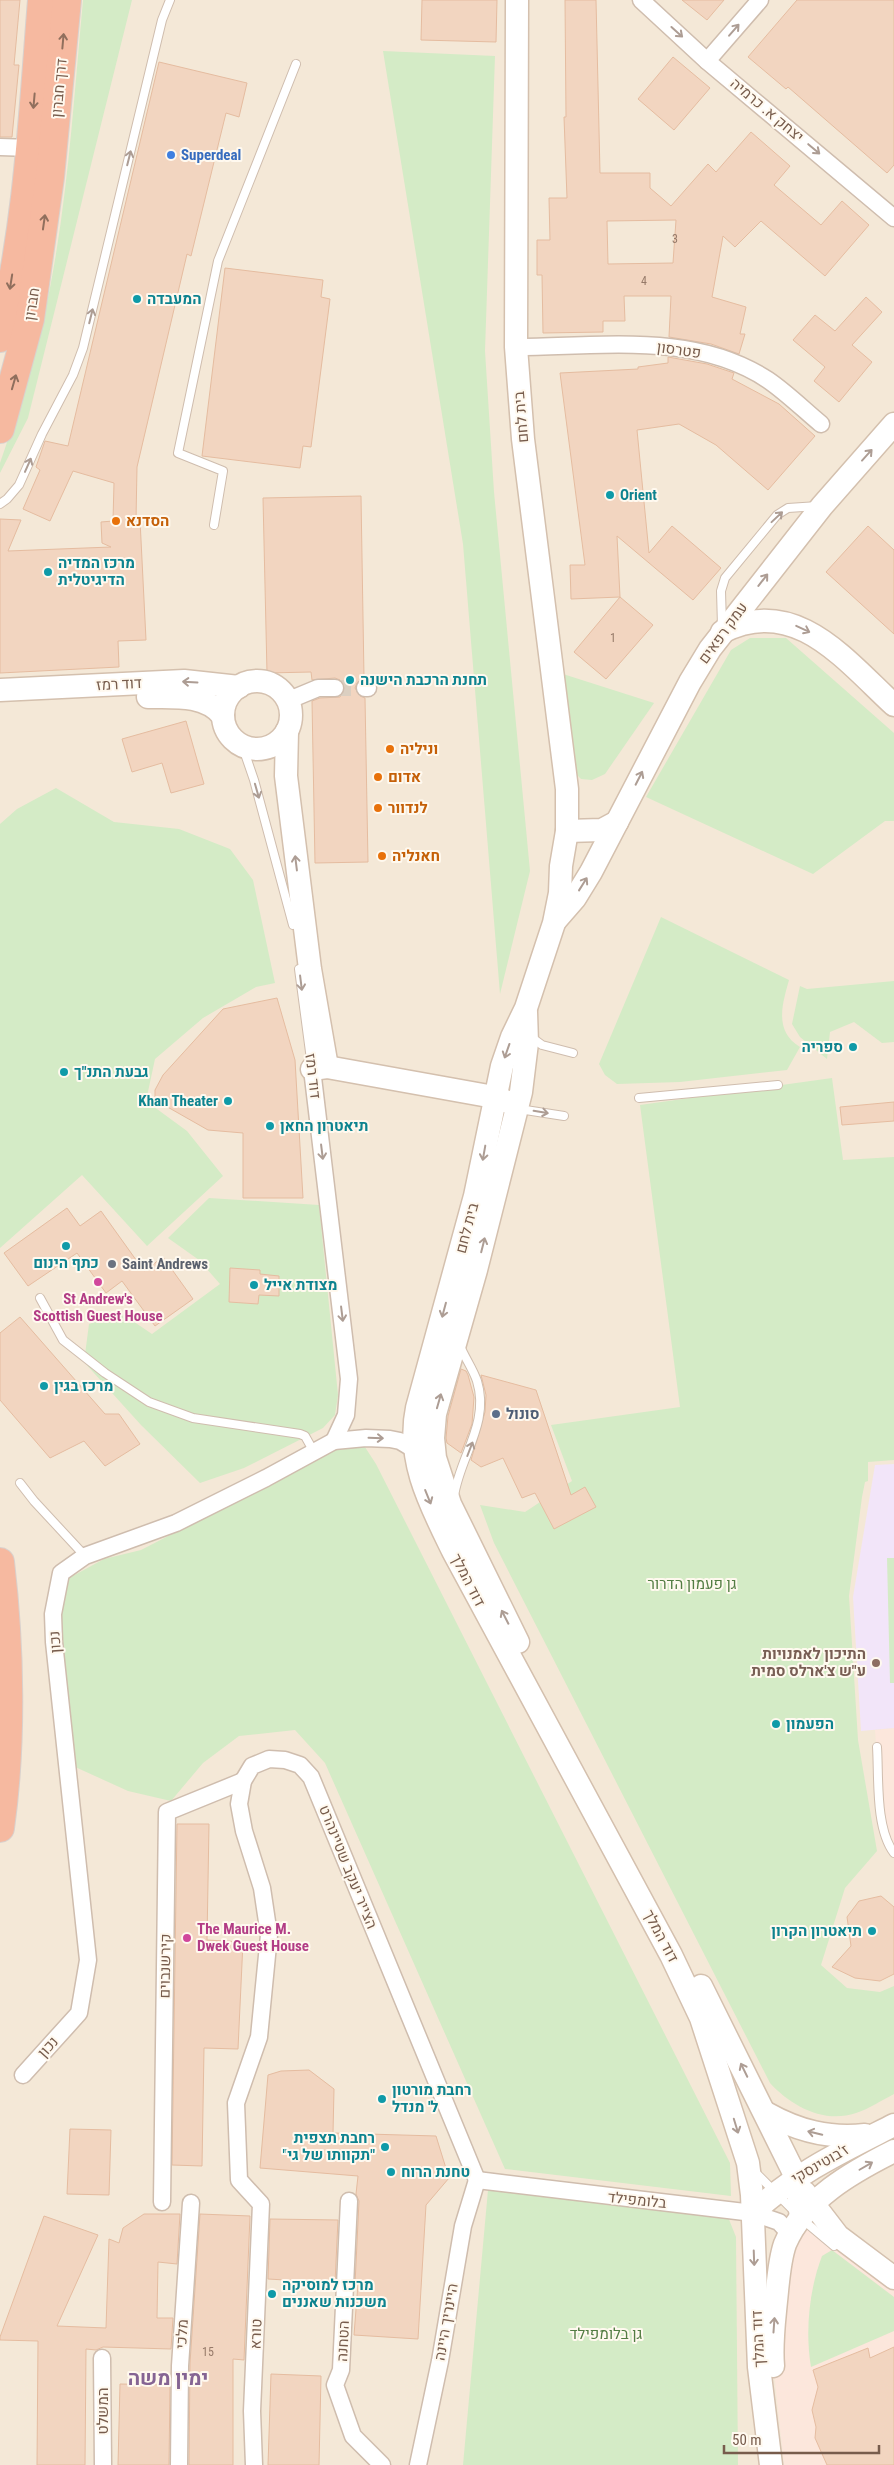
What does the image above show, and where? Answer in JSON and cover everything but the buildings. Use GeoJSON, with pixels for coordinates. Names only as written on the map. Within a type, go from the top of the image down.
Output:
{"type":"FeatureCollection","features":[{"type":"Feature","properties":{"kind":"highway","name":"דרך חברון"},"geometry":{"type":"LineString","coordinates":[[30,148],[42,0]]}},
{"type":"Feature","properties":{"kind":"highway","name":"דרך חברון"},"geometry":{"type":"LineString","coordinates":[[50,176],[67,0]]}},
{"type":"Feature","properties":{"kind":"highway","name":"חברון"},"geometry":{"type":"LineString","coordinates":[[0,338],[17,246],[30,148]]}},
{"type":"Feature","properties":{"kind":"highway","name":"חברון"},"geometry":{"type":"LineString","coordinates":[[0,429],[30,318],[50,176]]}},
{"type":"Feature","properties":{"kind":"highway"},"geometry":{"type":"LineString","coordinates":[[0,1562],[4,1595],[8,1725],[0,1828]]}},
{"type":"Feature","properties":{"kind":"street","name":"בית לחם"},"geometry":{"type":"LineString","coordinates":[[424,1450],[414,1426],[417,1408],[475,1196],[494,1101],[507,1049],[526,1008],[554,923],[560,893],[571,867],[567,831],[567,789],[523,439],[516,347],[517,0]]}},
{"type":"Feature","properties":{"kind":"street","name":"יצחק א. כרמיה"},"geometry":{"type":"LineString","coordinates":[[640,0],[707,61],[894,218]]}},
{"type":"Feature","properties":{"kind":"street"},"geometry":{"type":"LineString","coordinates":[[707,61],[760,0]]}},
{"type":"Feature","properties":{"kind":"street"},"geometry":{"type":"LineString","coordinates":[[0,147],[30,148],[41,158],[50,176]]}},
{"type":"Feature","properties":{"kind":"street","name":"פטרסון"},"geometry":{"type":"LineString","coordinates":[[516,347],[662,346],[694,350],[726,360],[769,381],[821,424]]}},
{"type":"Feature","properties":{"kind":"street","name":"עמק רפאים"},"geometry":{"type":"LineString","coordinates":[[554,923],[584,884],[690,682],[722,632],[822,506],[894,424]]}},
{"type":"Feature","properties":{"kind":"street"},"geometry":{"type":"LineString","coordinates":[[722,632],[760,620],[781,621],[801,627],[822,639],[894,705]]}},
{"type":"Feature","properties":{"kind":"street","name":"דוד רמז"},"geometry":{"type":"LineString","coordinates":[[0,690],[184,681],[239,687]]}},
{"type":"Feature","properties":{"kind":"street"},"geometry":{"type":"LineString","coordinates":[[252,682],[263,682],[273,685],[282,692],[291,711],[287,731],[277,743],[267,748],[252,748],[242,745],[230,735],[224,716],[227,700],[239,687],[252,682]]}},
{"type":"Feature","properties":{"kind":"street"},"geometry":{"type":"LineString","coordinates":[[294,698],[318,688],[335,688]]}},
{"type":"Feature","properties":{"kind":"street","name":"דוד רמז"},"geometry":{"type":"LineString","coordinates":[[0,703],[175,697],[206,702],[219,710],[224,716]]}},
{"type":"Feature","properties":{"kind":"street","name":"דוד רמז"},"geometry":{"type":"LineString","coordinates":[[287,731],[287,786],[310,969],[349,1379],[346,1415],[334,1441]]}},
{"type":"Feature","properties":{"kind":"street"},"geometry":{"type":"LineString","coordinates":[[567,831],[602,830],[617,822]]}},
{"type":"Feature","properties":{"kind":"street","name":"בית לחם"},"geometry":{"type":"LineString","coordinates":[[424,1450],[458,1338],[517,1109],[524,1076],[527,1034],[526,1008]]}},
{"type":"Feature","properties":{"kind":"street"},"geometry":{"type":"LineString","coordinates":[[319,1068],[494,1101],[517,1109]]}},
{"type":"Feature","properties":{"kind":"street","name":"נכון"},"geometry":{"type":"LineString","coordinates":[[23,2075],[79,2013],[88,1960],[54,1642],[53,1614],[61,1573],[85,1556],[176,1523],[334,1441],[366,1438],[390,1439],[424,1450]]}},
{"type":"Feature","properties":{"kind":"street","name":"דוד המלך"},"geometry":{"type":"LineString","coordinates":[[424,1450],[445,1490],[454,1513],[508,1624],[719,2019],[796,2177],[801,2219],[784,2247],[773,2329],[773,2363],[784,2465]]}},
{"type":"Feature","properties":{"kind":"street","name":"דוד המלך"},"geometry":{"type":"LineString","coordinates":[[424,1450],[426,1493],[468,1581],[687,1987],[711,2046],[748,2163],[753,2213],[759,2367],[771,2465]]}},
{"type":"Feature","properties":{"kind":"street","name":"הצייר יעקב שטיינהרט"},"geometry":{"type":"LineString","coordinates":[[243,1781],[252,1766],[269,1759],[285,1760],[300,1765],[311,1777],[477,2180]]}},
{"type":"Feature","properties":{"kind":"street","name":"טורא"},"geometry":{"type":"LineString","coordinates":[[243,1781],[239,1804],[244,1831],[262,1888],[269,1935],[259,2037],[236,2103],[239,2180],[260,2204],[252,2411],[254,2465]]}},
{"type":"Feature","properties":{"kind":"street","name":"קירשנבוים"},"geometry":{"type":"LineString","coordinates":[[162,2202],[167,1812],[243,1781]]}},
{"type":"Feature","properties":{"kind":"street"},"geometry":{"type":"LineString","coordinates":[[766,2113],[798,2129],[825,2136],[858,2136],[887,2128]]}},
{"type":"Feature","properties":{"kind":"street","name":"ז'בוטינסקי"},"geometry":{"type":"LineString","coordinates":[[753,2213],[775,2192],[796,2177],[822,2161],[887,2128]]}},
{"type":"Feature","properties":{"kind":"street","name":"ז'בוטינסקי"},"geometry":{"type":"LineString","coordinates":[[801,2219],[839,2182],[894,2151]]}},
{"type":"Feature","properties":{"kind":"street","name":"בלומפילד"},"geometry":{"type":"LineString","coordinates":[[477,2180],[753,2213],[779,2222],[801,2219]]}},
{"type":"Feature","properties":{"kind":"street","name":"היינריך היינה"},"geometry":{"type":"LineString","coordinates":[[418,2465],[440,2360],[463,2226],[477,2180]]}},
{"type":"Feature","properties":{"kind":"street","name":"הטחנה"},"geometry":{"type":"LineString","coordinates":[[349,2201],[341,2370],[335,2385],[353,2436],[382,2465]]}},
{"type":"Feature","properties":{"kind":"street","name":"מלכי"},"geometry":{"type":"LineString","coordinates":[[179,2465],[180,2366],[191,2202]]}},
{"type":"Feature","properties":{"kind":"street"},"geometry":{"type":"LineString","coordinates":[[801,2219],[838,2236],[894,2278]]}},
{"type":"Feature","properties":{"kind":"street","name":"המשלט"},"geometry":{"type":"LineString","coordinates":[[102,2358],[103,2465]]}},
{"type":"Feature","properties":{"kind":"lane"},"geometry":{"type":"LineString","coordinates":[[0,504],[19,486],[42,434],[73,375],[83,348],[162,20],[170,0]]}},
{"type":"Feature","properties":{"kind":"lane"},"geometry":{"type":"LineString","coordinates":[[214,525],[223,471],[178,453],[218,262],[296,64]]}},
{"type":"Feature","properties":{"kind":"lane"},"geometry":{"type":"LineString","coordinates":[[722,632],[720,591],[725,578],[777,515],[788,508],[822,506]]}},
{"type":"Feature","properties":{"kind":"lane"},"geometry":{"type":"LineString","coordinates":[[242,745],[254,780],[290,909],[295,936]]}},
{"type":"Feature","properties":{"kind":"lane","name":"דוד רמז"},"geometry":{"type":"LineString","coordinates":[[298,964],[319,1068]]}},
{"type":"Feature","properties":{"kind":"lane"},"geometry":{"type":"LineString","coordinates":[[527,1034],[542,1045],[573,1053]]}},
{"type":"Feature","properties":{"kind":"lane"},"geometry":{"type":"LineString","coordinates":[[639,1098],[778,1085]]}},
{"type":"Feature","properties":{"kind":"lane"},"geometry":{"type":"LineString","coordinates":[[517,1109],[564,1116]]}},
{"type":"Feature","properties":{"kind":"lane"},"geometry":{"type":"LineString","coordinates":[[40,1298],[63,1340],[105,1373],[149,1402],[193,1418],[300,1434],[305,1436],[314,1452]]}},
{"type":"Feature","properties":{"kind":"lane"},"geometry":{"type":"LineString","coordinates":[[454,1513],[456,1484],[479,1426],[481,1396],[477,1379],[458,1338]]}},
{"type":"Feature","properties":{"kind":"lane"},"geometry":{"type":"LineString","coordinates":[[20,1483],[34,1501],[85,1556]]}},
{"type":"Feature","properties":{"kind":"lane"},"geometry":{"type":"LineString","coordinates":[[877,1746],[880,1814],[889,1847],[894,1853]]}},
{"type":"Feature","properties":{"kind":"lane"},"geometry":{"type":"LineString","coordinates":[[748,2163],[801,2219],[840,2250]]}},
{"type":"Feature","properties":{"kind":"shaded area"},"geometry":{"type":"Polygon","coordinates":[[[0,0],[894,0],[894,2465],[0,2465],[0,0]]]}},
{"type":"Feature","properties":{"kind":"shaded area","name":"התיכון לאמנויות ע\"ש צ'ארלס סמית"},"geometry":{"type":"Polygon","coordinates":[[[894,1464],[894,1728],[861,1731],[853,1597],[875,1465],[894,1464]]]}},
{"type":"Feature","properties":{"kind":"shaded area"},"geometry":{"type":"Polygon","coordinates":[[[894,1728],[894,1853],[881,1814],[875,1730],[894,1728]]]}},
{"type":"Feature","properties":{"kind":"shaded area"},"geometry":{"type":"Polygon","coordinates":[[[801,2218],[832,2245],[894,2290],[894,2465],[784,2465],[773,2363],[773,2329],[801,2218]]]}},
{"type":"Feature","properties":{"kind":"green space"},"geometry":{"type":"Polygon","coordinates":[[[83,0],[132,0],[28,418],[0,473],[0,463],[34,357],[58,242],[64,202],[83,0]]]}},
{"type":"Feature","properties":{"kind":"green space"},"geometry":{"type":"Polygon","coordinates":[[[383,51],[495,56],[485,351],[494,492],[530,871],[500,994],[463,544],[383,51]]]}},
{"type":"Feature","properties":{"kind":"green space"},"geometry":{"type":"Polygon","coordinates":[[[750,638],[786,638],[894,733],[894,821],[885,821],[813,874],[646,797],[731,650],[750,638]]]}},
{"type":"Feature","properties":{"kind":"green space"},"geometry":{"type":"Polygon","coordinates":[[[563,674],[654,703],[605,774],[592,780],[581,779],[574,772],[563,674]]]}},
{"type":"Feature","properties":{"kind":"green space","name":"גבעת התנ\"ך"},"geometry":{"type":"Polygon","coordinates":[[[56,788],[114,822],[179,829],[230,849],[253,880],[275,983],[256,987],[203,1018],[155,1059],[146,1101],[187,1131],[223,1176],[147,1246],[82,1175],[0,1248],[0,824],[17,809],[56,788]]]}},
{"type":"Feature","properties":{"kind":"green space"},"geometry":{"type":"Polygon","coordinates":[[[661,917],[789,980],[784,999],[783,1025],[792,1041],[800,1047],[787,1070],[680,1082],[617,1084],[605,1075],[599,1064],[661,917]]]}},
{"type":"Feature","properties":{"kind":"green space"},"geometry":{"type":"Polygon","coordinates":[[[894,981],[894,1042],[882,1043],[854,1022],[830,1032],[827,1059],[800,1037],[792,1024],[800,986],[807,989],[894,981]]]}},
{"type":"Feature","properties":{"kind":"green space","name":"גן פעמון הדרור"},"geometry":{"type":"Polygon","coordinates":[[[832,1078],[843,1160],[894,1157],[894,1460],[868,1462],[868,1481],[865,1482],[862,1497],[849,1596],[858,1740],[877,1851],[845,1888],[821,1965],[847,1988],[880,1992],[894,1986],[894,2094],[871,2107],[844,2116],[832,2116],[809,2111],[788,2099],[770,2083],[494,1543],[480,1505],[525,1512],[572,1481],[551,1425],[680,1407],[640,1105],[832,1078]]]}},
{"type":"Feature","properties":{"kind":"green space"},"geometry":{"type":"Polygon","coordinates":[[[209,1198],[319,1205],[338,1395],[335,1415],[323,1428],[244,1468],[200,1483],[141,1425],[84,1362],[89,1324],[121,1313],[152,1334],[220,1284],[199,1260],[168,1238],[209,1198]]]}},
{"type":"Feature","properties":{"kind":"green space"},"geometry":{"type":"Polygon","coordinates":[[[339,1440],[361,1441],[376,1464],[730,2163],[731,2196],[505,2169],[325,1763],[295,1730],[239,1736],[203,1763],[171,1801],[128,1791],[73,1766],[60,1661],[61,1605],[69,1578],[104,1559],[141,1550],[213,1513],[339,1440]]]}},
{"type":"Feature","properties":{"kind":"green space"},"geometry":{"type":"Polygon","coordinates":[[[887,1558],[894,1558],[894,1683],[890,1683],[887,1558]]]}},
{"type":"Feature","properties":{"kind":"green space","name":"גן בלומפילד"},"geometry":{"type":"Polygon","coordinates":[[[488,2190],[728,2217],[736,2237],[738,2465],[463,2465],[488,2190]]]}},
{"type":"Feature","properties":{"kind":"green space"},"geometry":{"type":"Polygon","coordinates":[[[832,2250],[894,2297],[894,2331],[811,2367],[808,2325],[811,2297],[822,2256],[832,2250]]]}},
{"type":"Feature","properties":{"kind":"tunnel"},"geometry":{"type":"LineString","coordinates":[[335,688],[365,688]]}},
{"type":"Feature","properties":{"kind":"place","name":"Superdeal"},"geometry":{"type":"Point","coordinates":[171,155]}},
{"type":"Feature","properties":{"kind":"place","name":"המעבדה"},"geometry":{"type":"Point","coordinates":[137,299]}},
{"type":"Feature","properties":{"kind":"place","name":"Orient"},"geometry":{"type":"Point","coordinates":[610,495]}},
{"type":"Feature","properties":{"kind":"place","name":"הסדנא"},"geometry":{"type":"Point","coordinates":[116,521]}},
{"type":"Feature","properties":{"kind":"place","name":"מרכז המדיה הדיגיטלית"},"geometry":{"type":"Point","coordinates":[48,572]}},
{"type":"Feature","properties":{"kind":"place","name":"תחנת הרכבת הישנה"},"geometry":{"type":"Point","coordinates":[350,680]}},
{"type":"Feature","properties":{"kind":"place","name":"וניליה"},"geometry":{"type":"Point","coordinates":[390,749]}},
{"type":"Feature","properties":{"kind":"place","name":"אדום"},"geometry":{"type":"Point","coordinates":[378,777]}},
{"type":"Feature","properties":{"kind":"place","name":"לנדוור"},"geometry":{"type":"Point","coordinates":[378,808]}},
{"type":"Feature","properties":{"kind":"place","name":"חאנליה"},"geometry":{"type":"Point","coordinates":[382,856]}},
{"type":"Feature","properties":{"kind":"place","name":"ספריה"},"geometry":{"type":"Point","coordinates":[853,1047]}},
{"type":"Feature","properties":{"kind":"place","name":"גבעת התנ\"ך"},"geometry":{"type":"Point","coordinates":[64,1072]}},
{"type":"Feature","properties":{"kind":"place","name":"Khan Theater"},"geometry":{"type":"Point","coordinates":[228,1101]}},
{"type":"Feature","properties":{"kind":"place","name":"תיאטרון החאן"},"geometry":{"type":"Point","coordinates":[270,1126]}},
{"type":"Feature","properties":{"kind":"place","name":"כתף הינום"},"geometry":{"type":"Point","coordinates":[66,1246]}},
{"type":"Feature","properties":{"kind":"place","name":"Saint Andrews"},"geometry":{"type":"Point","coordinates":[112,1264]}},
{"type":"Feature","properties":{"kind":"place","name":"St Andrew's Scottish Guest House"},"geometry":{"type":"Point","coordinates":[98,1282]}},
{"type":"Feature","properties":{"kind":"place","name":"מצודת אייל"},"geometry":{"type":"Point","coordinates":[254,1285]}},
{"type":"Feature","properties":{"kind":"place","name":"מרכז בגין"},"geometry":{"type":"Point","coordinates":[44,1386]}},
{"type":"Feature","properties":{"kind":"place","name":"סונול"},"geometry":{"type":"Point","coordinates":[496,1414]}},
{"type":"Feature","properties":{"kind":"place","name":"התיכון לאמנויות ע\"ש צ'ארלס סמית"},"geometry":{"type":"Point","coordinates":[876,1663]}},
{"type":"Feature","properties":{"kind":"place","name":"הפעמון"},"geometry":{"type":"Point","coordinates":[776,1724]}},
{"type":"Feature","properties":{"kind":"place","name":"תיאטרון הקרון"},"geometry":{"type":"Point","coordinates":[872,1931]}},
{"type":"Feature","properties":{"kind":"place","name":"The Maurice M. Dwek Guest House"},"geometry":{"type":"Point","coordinates":[187,1938]}},
{"type":"Feature","properties":{"kind":"place","name":"רחבת מורטון ל' מנדל"},"geometry":{"type":"Point","coordinates":[382,2099]}},
{"type":"Feature","properties":{"kind":"place","name":"רחבת תצפית \"תקוותו של גי\""},"geometry":{"type":"Point","coordinates":[385,2147]}},
{"type":"Feature","properties":{"kind":"place","name":"טחנת הרוח"},"geometry":{"type":"Point","coordinates":[391,2172]}},
{"type":"Feature","properties":{"kind":"place","name":"מרכז למוסיקה משכנות שאננים"},"geometry":{"type":"Point","coordinates":[272,2294]}},
{"type":"Feature","properties":{"kind":"district","name":"ימין משה"},"geometry":{"type":"Point","coordinates":[168,2378]}}]}
